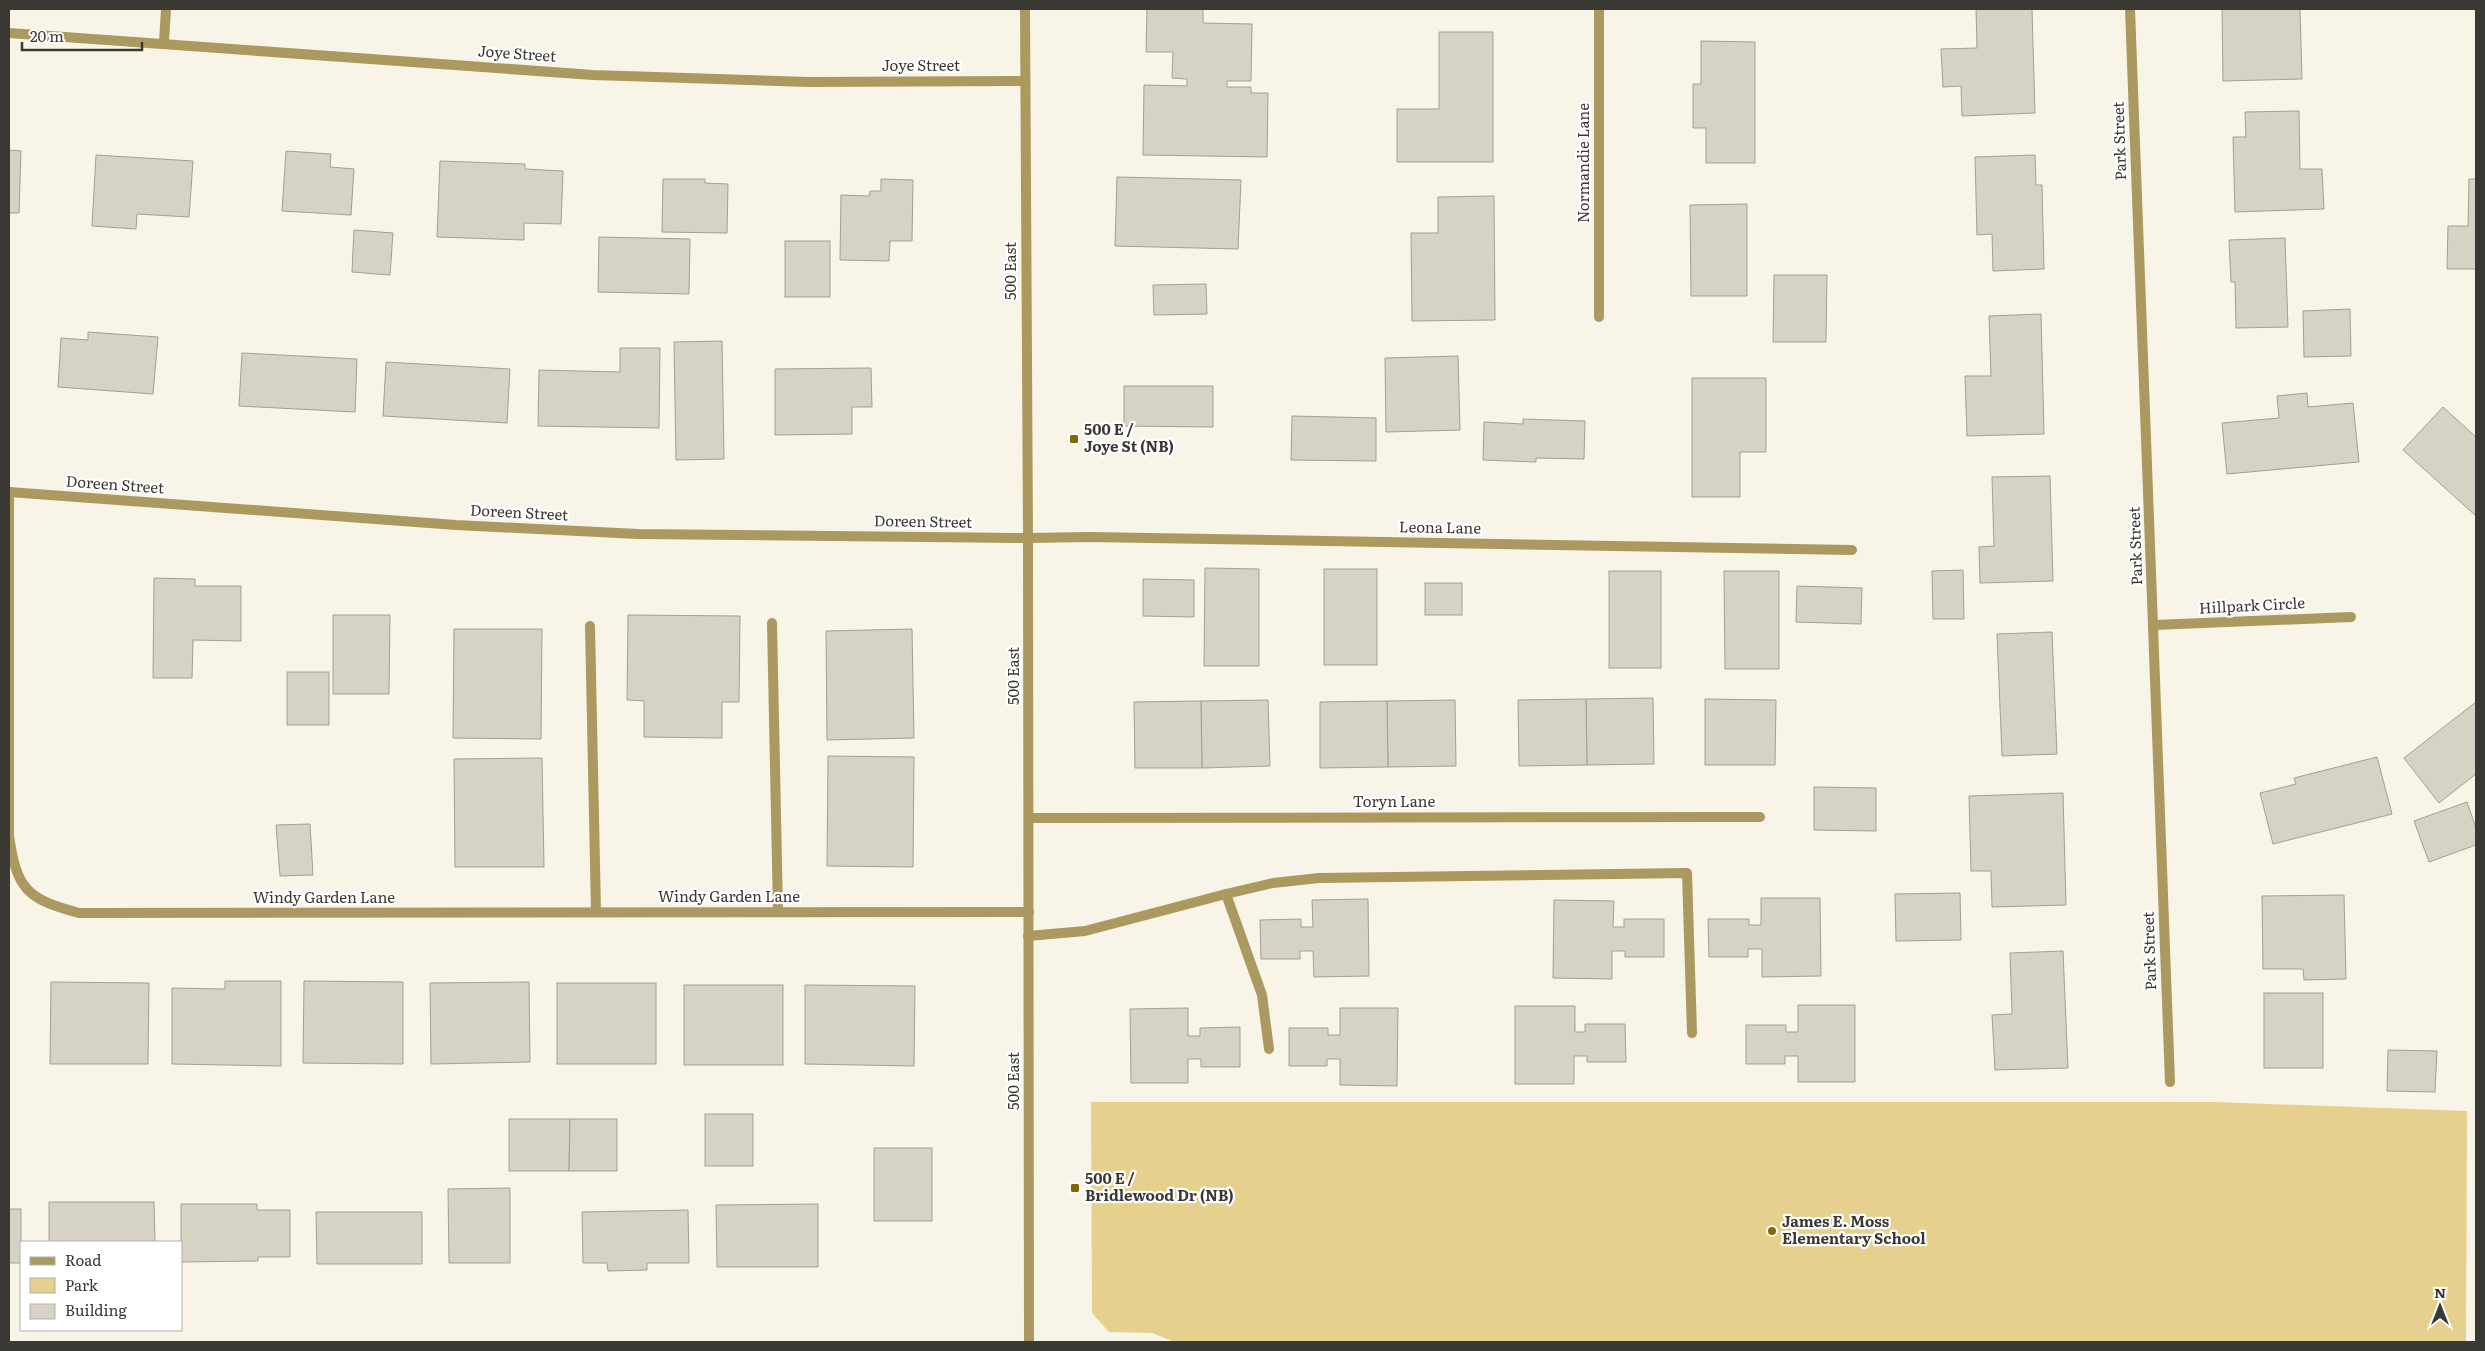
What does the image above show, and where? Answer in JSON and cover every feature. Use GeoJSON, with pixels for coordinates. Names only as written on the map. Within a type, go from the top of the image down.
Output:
{"type":"FeatureCollection","features":[{"type":"Feature","properties":{"kind":"street"},"geometry":{"type":"LineString","coordinates":[[164,42],[166,9]]}},
{"type":"Feature","properties":{"kind":"street","name":"500 East"},"geometry":{"type":"LineString","coordinates":[[1025,9],[1029,818],[1029,1342]]}},
{"type":"Feature","properties":{"kind":"street","name":"Normandie Lane"},"geometry":{"type":"LineString","coordinates":[[1598,317],[1599,9]]}},
{"type":"Feature","properties":{"kind":"street","name":"Park Street"},"geometry":{"type":"LineString","coordinates":[[2130,9],[2170,1082]]}},
{"type":"Feature","properties":{"kind":"street","name":"Joye Street"},"geometry":{"type":"LineString","coordinates":[[9,33],[164,42],[593,75],[809,82],[1025,81]]}},
{"type":"Feature","properties":{"kind":"street","name":"Doreen Street"},"geometry":{"type":"LineString","coordinates":[[9,492],[446,524],[638,534],[1028,538]]}},
{"type":"Feature","properties":{"kind":"street","name":"Windy Garden Lane"},"geometry":{"type":"LineString","coordinates":[[9,492],[9,836],[14,867],[29,894],[51,906],[79,913],[1029,912]]}},
{"type":"Feature","properties":{"kind":"street","name":"Leona Lane"},"geometry":{"type":"LineString","coordinates":[[1028,538],[1109,537],[1852,550]]}},
{"type":"Feature","properties":{"kind":"street","name":"Hillpark Circle"},"geometry":{"type":"LineString","coordinates":[[2154,625],[2351,617]]}},
{"type":"Feature","properties":{"kind":"street"},"geometry":{"type":"LineString","coordinates":[[772,623],[778,911]]}},
{"type":"Feature","properties":{"kind":"street"},"geometry":{"type":"LineString","coordinates":[[590,626],[596,912]]}},
{"type":"Feature","properties":{"kind":"street","name":"Toryn Lane"},"geometry":{"type":"LineString","coordinates":[[1029,818],[1760,817]]}},
{"type":"Feature","properties":{"kind":"street"},"geometry":{"type":"LineString","coordinates":[[1028,936],[1085,931],[1273,883],[1319,878],[1688,872],[1692,1033]]}},
{"type":"Feature","properties":{"kind":"street"},"geometry":{"type":"LineString","coordinates":[[1226,894],[1262,996],[1269,1049]]}},
{"type":"Feature","properties":{"kind":"green space","name":"James E. Moss Elementary School"},"geometry":{"type":"Polygon","coordinates":[[[1091,1102],[2214,1102],[2467,1111],[2466,1342],[1175,1342],[1152,1333],[1109,1332],[1092,1313],[1091,1102]]]}},
{"type":"Feature","properties":{"kind":"building"},"geometry":{"type":"Polygon","coordinates":[[[1147,9],[1203,9],[1203,23],[1252,24],[1251,81],[1227,81],[1227,87],[1251,87],[1251,93],[1268,93],[1267,157],[1143,155],[1144,85],[1187,86],[1187,79],[1172,78],[1173,52],[1146,52],[1147,9]]]}},
{"type":"Feature","properties":{"kind":"building"},"geometry":{"type":"Polygon","coordinates":[[[1976,9],[2032,9],[2035,113],[1962,116],[1961,86],[1943,87],[1941,49],[1977,48],[1976,9]]]}},
{"type":"Feature","properties":{"kind":"building"},"geometry":{"type":"Polygon","coordinates":[[[2222,9],[2300,9],[2302,79],[2223,81],[2222,9]]]}},
{"type":"Feature","properties":{"kind":"building"},"geometry":{"type":"Polygon","coordinates":[[[1439,32],[1493,32],[1493,162],[1397,162],[1397,109],[1439,109],[1439,32]]]}},
{"type":"Feature","properties":{"kind":"building"},"geometry":{"type":"Polygon","coordinates":[[[1701,41],[1755,42],[1755,163],[1706,163],[1706,128],[1693,128],[1693,84],[1701,84],[1701,41]]]}},
{"type":"Feature","properties":{"kind":"building"},"geometry":{"type":"Polygon","coordinates":[[[2299,111],[2300,169],[2322,169],[2324,209],[2235,212],[2233,137],[2246,137],[2245,112],[2299,111]]]}},
{"type":"Feature","properties":{"kind":"building"},"geometry":{"type":"Polygon","coordinates":[[[9,150],[21,151],[19,213],[9,213],[9,150]]]}},
{"type":"Feature","properties":{"kind":"building"},"geometry":{"type":"Polygon","coordinates":[[[286,151],[331,154],[330,167],[354,169],[351,215],[282,211],[286,151]]]}},
{"type":"Feature","properties":{"kind":"building"},"geometry":{"type":"Polygon","coordinates":[[[96,155],[193,161],[189,217],[137,214],[136,229],[92,226],[96,155]]]}},
{"type":"Feature","properties":{"kind":"building"},"geometry":{"type":"Polygon","coordinates":[[[2035,155],[2036,185],[2042,185],[2044,269],[1993,271],[1992,234],[1977,235],[1975,157],[2035,155]]]}},
{"type":"Feature","properties":{"kind":"building"},"geometry":{"type":"Polygon","coordinates":[[[440,161],[525,164],[525,169],[563,171],[561,224],[524,223],[524,240],[437,237],[440,161]]]}},
{"type":"Feature","properties":{"kind":"building"},"geometry":{"type":"Polygon","coordinates":[[[1117,177],[1241,180],[1238,249],[1115,246],[1117,177]]]}},
{"type":"Feature","properties":{"kind":"building"},"geometry":{"type":"Polygon","coordinates":[[[663,179],[705,179],[705,183],[728,184],[727,233],[662,232],[663,179]]]}},
{"type":"Feature","properties":{"kind":"building"},"geometry":{"type":"Polygon","coordinates":[[[881,179],[913,180],[912,241],[890,241],[889,261],[840,260],[841,195],[869,196],[870,191],[881,191],[881,179]]]}},
{"type":"Feature","properties":{"kind":"building"},"geometry":{"type":"Polygon","coordinates":[[[2469,179],[2476,179],[2476,269],[2447,269],[2448,226],[2468,226],[2469,179]]]}},
{"type":"Feature","properties":{"kind":"building"},"geometry":{"type":"Polygon","coordinates":[[[1494,196],[1495,320],[1412,321],[1411,233],[1438,233],[1438,197],[1494,196]]]}},
{"type":"Feature","properties":{"kind":"building"},"geometry":{"type":"Polygon","coordinates":[[[1747,204],[1747,296],[1691,296],[1690,205],[1747,204]]]}},
{"type":"Feature","properties":{"kind":"building"},"geometry":{"type":"Polygon","coordinates":[[[354,230],[393,233],[390,275],[352,272],[354,230]]]}},
{"type":"Feature","properties":{"kind":"building"},"geometry":{"type":"Polygon","coordinates":[[[599,237],[690,239],[689,294],[598,292],[599,237]]]}},
{"type":"Feature","properties":{"kind":"building"},"geometry":{"type":"Polygon","coordinates":[[[2285,238],[2288,327],[2236,328],[2235,282],[2231,282],[2229,240],[2285,238]]]}},
{"type":"Feature","properties":{"kind":"building"},"geometry":{"type":"Polygon","coordinates":[[[785,241],[830,241],[830,297],[785,297],[785,241]]]}},
{"type":"Feature","properties":{"kind":"building"},"geometry":{"type":"Polygon","coordinates":[[[1774,275],[1827,275],[1826,342],[1773,342],[1774,275]]]}},
{"type":"Feature","properties":{"kind":"building"},"geometry":{"type":"Polygon","coordinates":[[[1206,284],[1207,314],[1154,315],[1153,285],[1206,284]]]}},
{"type":"Feature","properties":{"kind":"building"},"geometry":{"type":"Polygon","coordinates":[[[2350,309],[2351,356],[2304,357],[2303,311],[2350,309]]]}},
{"type":"Feature","properties":{"kind":"building"},"geometry":{"type":"Polygon","coordinates":[[[2041,314],[2044,434],[1967,436],[1965,376],[1991,376],[1989,316],[2041,314]]]}},
{"type":"Feature","properties":{"kind":"building"},"geometry":{"type":"Polygon","coordinates":[[[88,332],[158,337],[153,394],[58,387],[61,338],[88,340],[88,332]]]}},
{"type":"Feature","properties":{"kind":"building"},"geometry":{"type":"Polygon","coordinates":[[[722,341],[724,459],[676,460],[674,342],[722,341]]]}},
{"type":"Feature","properties":{"kind":"building"},"geometry":{"type":"Polygon","coordinates":[[[620,348],[660,348],[659,428],[538,426],[539,370],[620,372],[620,348]]]}},
{"type":"Feature","properties":{"kind":"building"},"geometry":{"type":"Polygon","coordinates":[[[242,353],[357,359],[355,412],[239,406],[242,353]]]}},
{"type":"Feature","properties":{"kind":"building"},"geometry":{"type":"Polygon","coordinates":[[[1458,356],[1460,430],[1386,432],[1385,358],[1458,356]]]}},
{"type":"Feature","properties":{"kind":"building"},"geometry":{"type":"Polygon","coordinates":[[[386,362],[510,369],[507,423],[383,416],[386,362]]]}},
{"type":"Feature","properties":{"kind":"building"},"geometry":{"type":"Polygon","coordinates":[[[871,368],[872,407],[852,407],[852,434],[775,435],[775,369],[871,368]]]}},
{"type":"Feature","properties":{"kind":"building"},"geometry":{"type":"Polygon","coordinates":[[[1692,378],[1766,378],[1766,452],[1740,452],[1740,497],[1692,497],[1692,378]]]}},
{"type":"Feature","properties":{"kind":"building"},"geometry":{"type":"Polygon","coordinates":[[[1124,386],[1213,386],[1213,427],[1124,426],[1124,386]]]}},
{"type":"Feature","properties":{"kind":"building"},"geometry":{"type":"Polygon","coordinates":[[[2307,393],[2308,407],[2353,403],[2359,462],[2227,474],[2222,423],[2279,418],[2277,396],[2307,393]]]}},
{"type":"Feature","properties":{"kind":"building"},"geometry":{"type":"Polygon","coordinates":[[[2443,407],[2476,437],[2476,516],[2403,450],[2443,407]]]}},
{"type":"Feature","properties":{"kind":"building"},"geometry":{"type":"Polygon","coordinates":[[[1292,416],[1376,418],[1376,461],[1291,460],[1292,416]]]}},
{"type":"Feature","properties":{"kind":"building"},"geometry":{"type":"Polygon","coordinates":[[[1523,419],[1585,421],[1584,459],[1536,458],[1536,462],[1483,460],[1484,422],[1523,424],[1523,419]]]}},
{"type":"Feature","properties":{"kind":"building"},"geometry":{"type":"Polygon","coordinates":[[[2050,476],[2053,581],[1980,583],[1979,547],[1994,546],[1992,477],[2050,476]]]}},
{"type":"Feature","properties":{"kind":"building"},"geometry":{"type":"Polygon","coordinates":[[[1205,568],[1259,569],[1259,666],[1204,666],[1205,568]]]}},
{"type":"Feature","properties":{"kind":"building"},"geometry":{"type":"Polygon","coordinates":[[[1324,569],[1377,569],[1377,665],[1324,665],[1324,569]]]}},
{"type":"Feature","properties":{"kind":"building"},"geometry":{"type":"Polygon","coordinates":[[[1963,570],[1964,619],[1933,619],[1932,571],[1963,570]]]}},
{"type":"Feature","properties":{"kind":"building"},"geometry":{"type":"Polygon","coordinates":[[[1609,571],[1661,571],[1661,668],[1609,668],[1609,571]]]}},
{"type":"Feature","properties":{"kind":"building"},"geometry":{"type":"Polygon","coordinates":[[[1724,571],[1779,571],[1779,669],[1725,669],[1724,571]]]}},
{"type":"Feature","properties":{"kind":"building"},"geometry":{"type":"Polygon","coordinates":[[[154,578],[195,579],[195,586],[241,586],[241,641],[193,640],[192,678],[153,678],[154,578]]]}},
{"type":"Feature","properties":{"kind":"building"},"geometry":{"type":"Polygon","coordinates":[[[1143,579],[1194,580],[1194,617],[1143,616],[1143,579]]]}},
{"type":"Feature","properties":{"kind":"building"},"geometry":{"type":"Polygon","coordinates":[[[1425,583],[1462,583],[1462,615],[1425,615],[1425,583]]]}},
{"type":"Feature","properties":{"kind":"building"},"geometry":{"type":"Polygon","coordinates":[[[1797,586],[1862,588],[1861,624],[1796,622],[1797,586]]]}},
{"type":"Feature","properties":{"kind":"building"},"geometry":{"type":"Polygon","coordinates":[[[333,615],[390,615],[389,694],[333,694],[333,615]]]}},
{"type":"Feature","properties":{"kind":"building"},"geometry":{"type":"Polygon","coordinates":[[[628,615],[740,616],[739,702],[722,702],[722,738],[644,737],[644,701],[627,700],[628,615]]]}},
{"type":"Feature","properties":{"kind":"building"},"geometry":{"type":"Polygon","coordinates":[[[454,629],[542,629],[541,739],[453,738],[454,629]]]}},
{"type":"Feature","properties":{"kind":"building"},"geometry":{"type":"Polygon","coordinates":[[[912,629],[914,738],[827,740],[826,631],[912,629]]]}},
{"type":"Feature","properties":{"kind":"building"},"geometry":{"type":"Polygon","coordinates":[[[2052,632],[2057,754],[2002,756],[1997,634],[2052,632]]]}},
{"type":"Feature","properties":{"kind":"building"},"geometry":{"type":"Polygon","coordinates":[[[287,672],[329,672],[329,725],[287,725],[287,672]]]}},
{"type":"Feature","properties":{"kind":"building"},"geometry":{"type":"Polygon","coordinates":[[[1653,698],[1654,764],[1587,765],[1586,699],[1653,698]]]}},
{"type":"Feature","properties":{"kind":"building"},"geometry":{"type":"Polygon","coordinates":[[[1586,699],[1587,765],[1519,766],[1518,700],[1586,699]]]}},
{"type":"Feature","properties":{"kind":"building"},"geometry":{"type":"Polygon","coordinates":[[[1705,699],[1776,700],[1775,765],[1705,765],[1705,699]]]}},
{"type":"Feature","properties":{"kind":"building"},"geometry":{"type":"Polygon","coordinates":[[[1268,700],[1270,766],[1202,768],[1201,701],[1268,700]]]}},
{"type":"Feature","properties":{"kind":"building"},"geometry":{"type":"Polygon","coordinates":[[[1455,700],[1456,766],[1388,767],[1387,701],[1455,700]]]}},
{"type":"Feature","properties":{"kind":"building"},"geometry":{"type":"Polygon","coordinates":[[[1201,701],[1202,768],[1135,768],[1134,702],[1201,701]]]}},
{"type":"Feature","properties":{"kind":"building"},"geometry":{"type":"Polygon","coordinates":[[[1387,701],[1388,767],[1320,768],[1320,702],[1387,701]]]}},
{"type":"Feature","properties":{"kind":"building"},"geometry":{"type":"Polygon","coordinates":[[[2476,702],[2476,774],[2439,803],[2404,758],[2476,702]]]}},
{"type":"Feature","properties":{"kind":"building"},"geometry":{"type":"Polygon","coordinates":[[[828,756],[914,757],[913,867],[827,866],[828,756]]]}},
{"type":"Feature","properties":{"kind":"building"},"geometry":{"type":"Polygon","coordinates":[[[2377,757],[2392,814],[2273,844],[2260,793],[2296,784],[2294,778],[2377,757]]]}},
{"type":"Feature","properties":{"kind":"building"},"geometry":{"type":"Polygon","coordinates":[[[542,758],[544,867],[455,867],[454,759],[542,758]]]}},
{"type":"Feature","properties":{"kind":"building"},"geometry":{"type":"Polygon","coordinates":[[[1814,787],[1876,788],[1876,831],[1814,830],[1814,787]]]}},
{"type":"Feature","properties":{"kind":"building"},"geometry":{"type":"Polygon","coordinates":[[[2063,793],[2066,905],[1992,907],[1991,871],[1971,871],[1969,796],[2063,793]]]}},
{"type":"Feature","properties":{"kind":"building"},"geometry":{"type":"Polygon","coordinates":[[[2467,802],[2476,828],[2476,845],[2429,862],[2414,821],[2467,802]]]}},
{"type":"Feature","properties":{"kind":"building"},"geometry":{"type":"Polygon","coordinates":[[[310,824],[313,875],[280,876],[276,825],[310,824]]]}},
{"type":"Feature","properties":{"kind":"building"},"geometry":{"type":"Polygon","coordinates":[[[1960,893],[1961,940],[1896,941],[1895,894],[1960,893]]]}},
{"type":"Feature","properties":{"kind":"building"},"geometry":{"type":"Polygon","coordinates":[[[2344,895],[2346,979],[2304,980],[2303,969],[2263,969],[2262,896],[2344,895]]]}},
{"type":"Feature","properties":{"kind":"building"},"geometry":{"type":"Polygon","coordinates":[[[1761,898],[1820,898],[1821,976],[1762,977],[1762,949],[1748,949],[1748,957],[1709,957],[1708,919],[1749,919],[1749,925],[1761,925],[1761,898]]]}},
{"type":"Feature","properties":{"kind":"building"},"geometry":{"type":"Polygon","coordinates":[[[1368,899],[1369,976],[1314,977],[1313,951],[1300,951],[1300,959],[1261,959],[1260,920],[1301,919],[1301,927],[1313,927],[1312,900],[1368,899]]]}},
{"type":"Feature","properties":{"kind":"building"},"geometry":{"type":"Polygon","coordinates":[[[1554,900],[1614,901],[1613,927],[1624,927],[1624,919],[1664,919],[1664,957],[1625,957],[1625,951],[1612,951],[1612,979],[1553,978],[1554,900]]]}},
{"type":"Feature","properties":{"kind":"building"},"geometry":{"type":"Polygon","coordinates":[[[2063,951],[2068,1068],[1995,1070],[1992,1015],[2012,1014],[2010,953],[2063,951]]]}},
{"type":"Feature","properties":{"kind":"building"},"geometry":{"type":"Polygon","coordinates":[[[225,981],[281,981],[281,1066],[172,1064],[172,988],[225,989],[225,981]]]}},
{"type":"Feature","properties":{"kind":"building"},"geometry":{"type":"Polygon","coordinates":[[[304,981],[403,982],[403,1064],[303,1063],[304,981]]]}},
{"type":"Feature","properties":{"kind":"building"},"geometry":{"type":"Polygon","coordinates":[[[51,982],[149,983],[148,1064],[50,1064],[51,982]]]}},
{"type":"Feature","properties":{"kind":"building"},"geometry":{"type":"Polygon","coordinates":[[[529,982],[530,1062],[431,1064],[430,983],[529,982]]]}},
{"type":"Feature","properties":{"kind":"building"},"geometry":{"type":"Polygon","coordinates":[[[557,983],[656,983],[656,1064],[557,1064],[557,983]]]}},
{"type":"Feature","properties":{"kind":"building"},"geometry":{"type":"Polygon","coordinates":[[[684,985],[783,985],[783,1065],[684,1065],[684,985]]]}},
{"type":"Feature","properties":{"kind":"building"},"geometry":{"type":"Polygon","coordinates":[[[805,985],[915,986],[914,1066],[805,1064],[805,985]]]}},
{"type":"Feature","properties":{"kind":"building"},"geometry":{"type":"Polygon","coordinates":[[[2264,993],[2323,993],[2323,1068],[2264,1068],[2264,993]]]}},
{"type":"Feature","properties":{"kind":"building"},"geometry":{"type":"Polygon","coordinates":[[[1798,1005],[1855,1005],[1855,1082],[1798,1082],[1798,1056],[1785,1056],[1785,1064],[1746,1064],[1746,1025],[1786,1025],[1786,1032],[1798,1032],[1798,1005]]]}},
{"type":"Feature","properties":{"kind":"building"},"geometry":{"type":"Polygon","coordinates":[[[1515,1006],[1575,1006],[1575,1032],[1585,1032],[1585,1024],[1625,1024],[1626,1062],[1587,1062],[1587,1056],[1574,1056],[1574,1084],[1515,1084],[1515,1006]]]}},
{"type":"Feature","properties":{"kind":"building"},"geometry":{"type":"Polygon","coordinates":[[[1188,1008],[1188,1036],[1200,1036],[1200,1028],[1240,1027],[1240,1067],[1201,1067],[1201,1059],[1188,1059],[1188,1083],[1131,1083],[1130,1009],[1188,1008]]]}},
{"type":"Feature","properties":{"kind":"building"},"geometry":{"type":"Polygon","coordinates":[[[1340,1008],[1398,1008],[1397,1086],[1340,1085],[1340,1059],[1327,1059],[1327,1066],[1289,1066],[1289,1028],[1328,1028],[1328,1035],[1340,1035],[1340,1008]]]}},
{"type":"Feature","properties":{"kind":"building"},"geometry":{"type":"Polygon","coordinates":[[[2388,1050],[2437,1051],[2435,1092],[2387,1091],[2388,1050]]]}},
{"type":"Feature","properties":{"kind":"building"},"geometry":{"type":"Polygon","coordinates":[[[705,1114],[753,1114],[753,1166],[705,1166],[705,1114]]]}},
{"type":"Feature","properties":{"kind":"building"},"geometry":{"type":"Polygon","coordinates":[[[509,1119],[570,1119],[569,1171],[509,1171],[509,1119]]]}},
{"type":"Feature","properties":{"kind":"building"},"geometry":{"type":"Polygon","coordinates":[[[570,1119],[617,1119],[617,1171],[569,1171],[570,1119]]]}},
{"type":"Feature","properties":{"kind":"building"},"geometry":{"type":"Polygon","coordinates":[[[874,1148],[932,1148],[932,1221],[874,1221],[874,1148]]]}},
{"type":"Feature","properties":{"kind":"building"},"geometry":{"type":"Polygon","coordinates":[[[510,1188],[510,1263],[449,1263],[448,1189],[510,1188]]]}},
{"type":"Feature","properties":{"kind":"building"},"geometry":{"type":"Polygon","coordinates":[[[49,1202],[154,1202],[155,1241],[49,1241],[49,1202]]]}},
{"type":"Feature","properties":{"kind":"building"},"geometry":{"type":"Polygon","coordinates":[[[181,1204],[257,1204],[257,1210],[290,1210],[290,1257],[258,1257],[258,1261],[182,1262],[181,1204]]]}},
{"type":"Feature","properties":{"kind":"building"},"geometry":{"type":"Polygon","coordinates":[[[818,1204],[818,1267],[717,1267],[716,1205],[818,1204]]]}},
{"type":"Feature","properties":{"kind":"building"},"geometry":{"type":"Polygon","coordinates":[[[9,1209],[21,1209],[20,1263],[9,1263],[9,1209]]]}},
{"type":"Feature","properties":{"kind":"building"},"geometry":{"type":"Polygon","coordinates":[[[688,1210],[689,1263],[647,1263],[647,1270],[608,1271],[607,1263],[583,1263],[582,1212],[688,1210]]]}},
{"type":"Feature","properties":{"kind":"building"},"geometry":{"type":"Polygon","coordinates":[[[316,1212],[422,1212],[422,1264],[317,1264],[316,1212]]]}},
{"type":"Feature","properties":{"kind":"place","name":"500 E / Joye St (NB)"},"geometry":{"type":"Point","coordinates":[1074,439]}},
{"type":"Feature","properties":{"kind":"place","name":"500 E / Bridlewood Dr (NB)"},"geometry":{"type":"Point","coordinates":[1075,1188]}},
{"type":"Feature","properties":{"kind":"place","name":"James E. Moss Elementary School"},"geometry":{"type":"Point","coordinates":[1772,1231]}}]}
